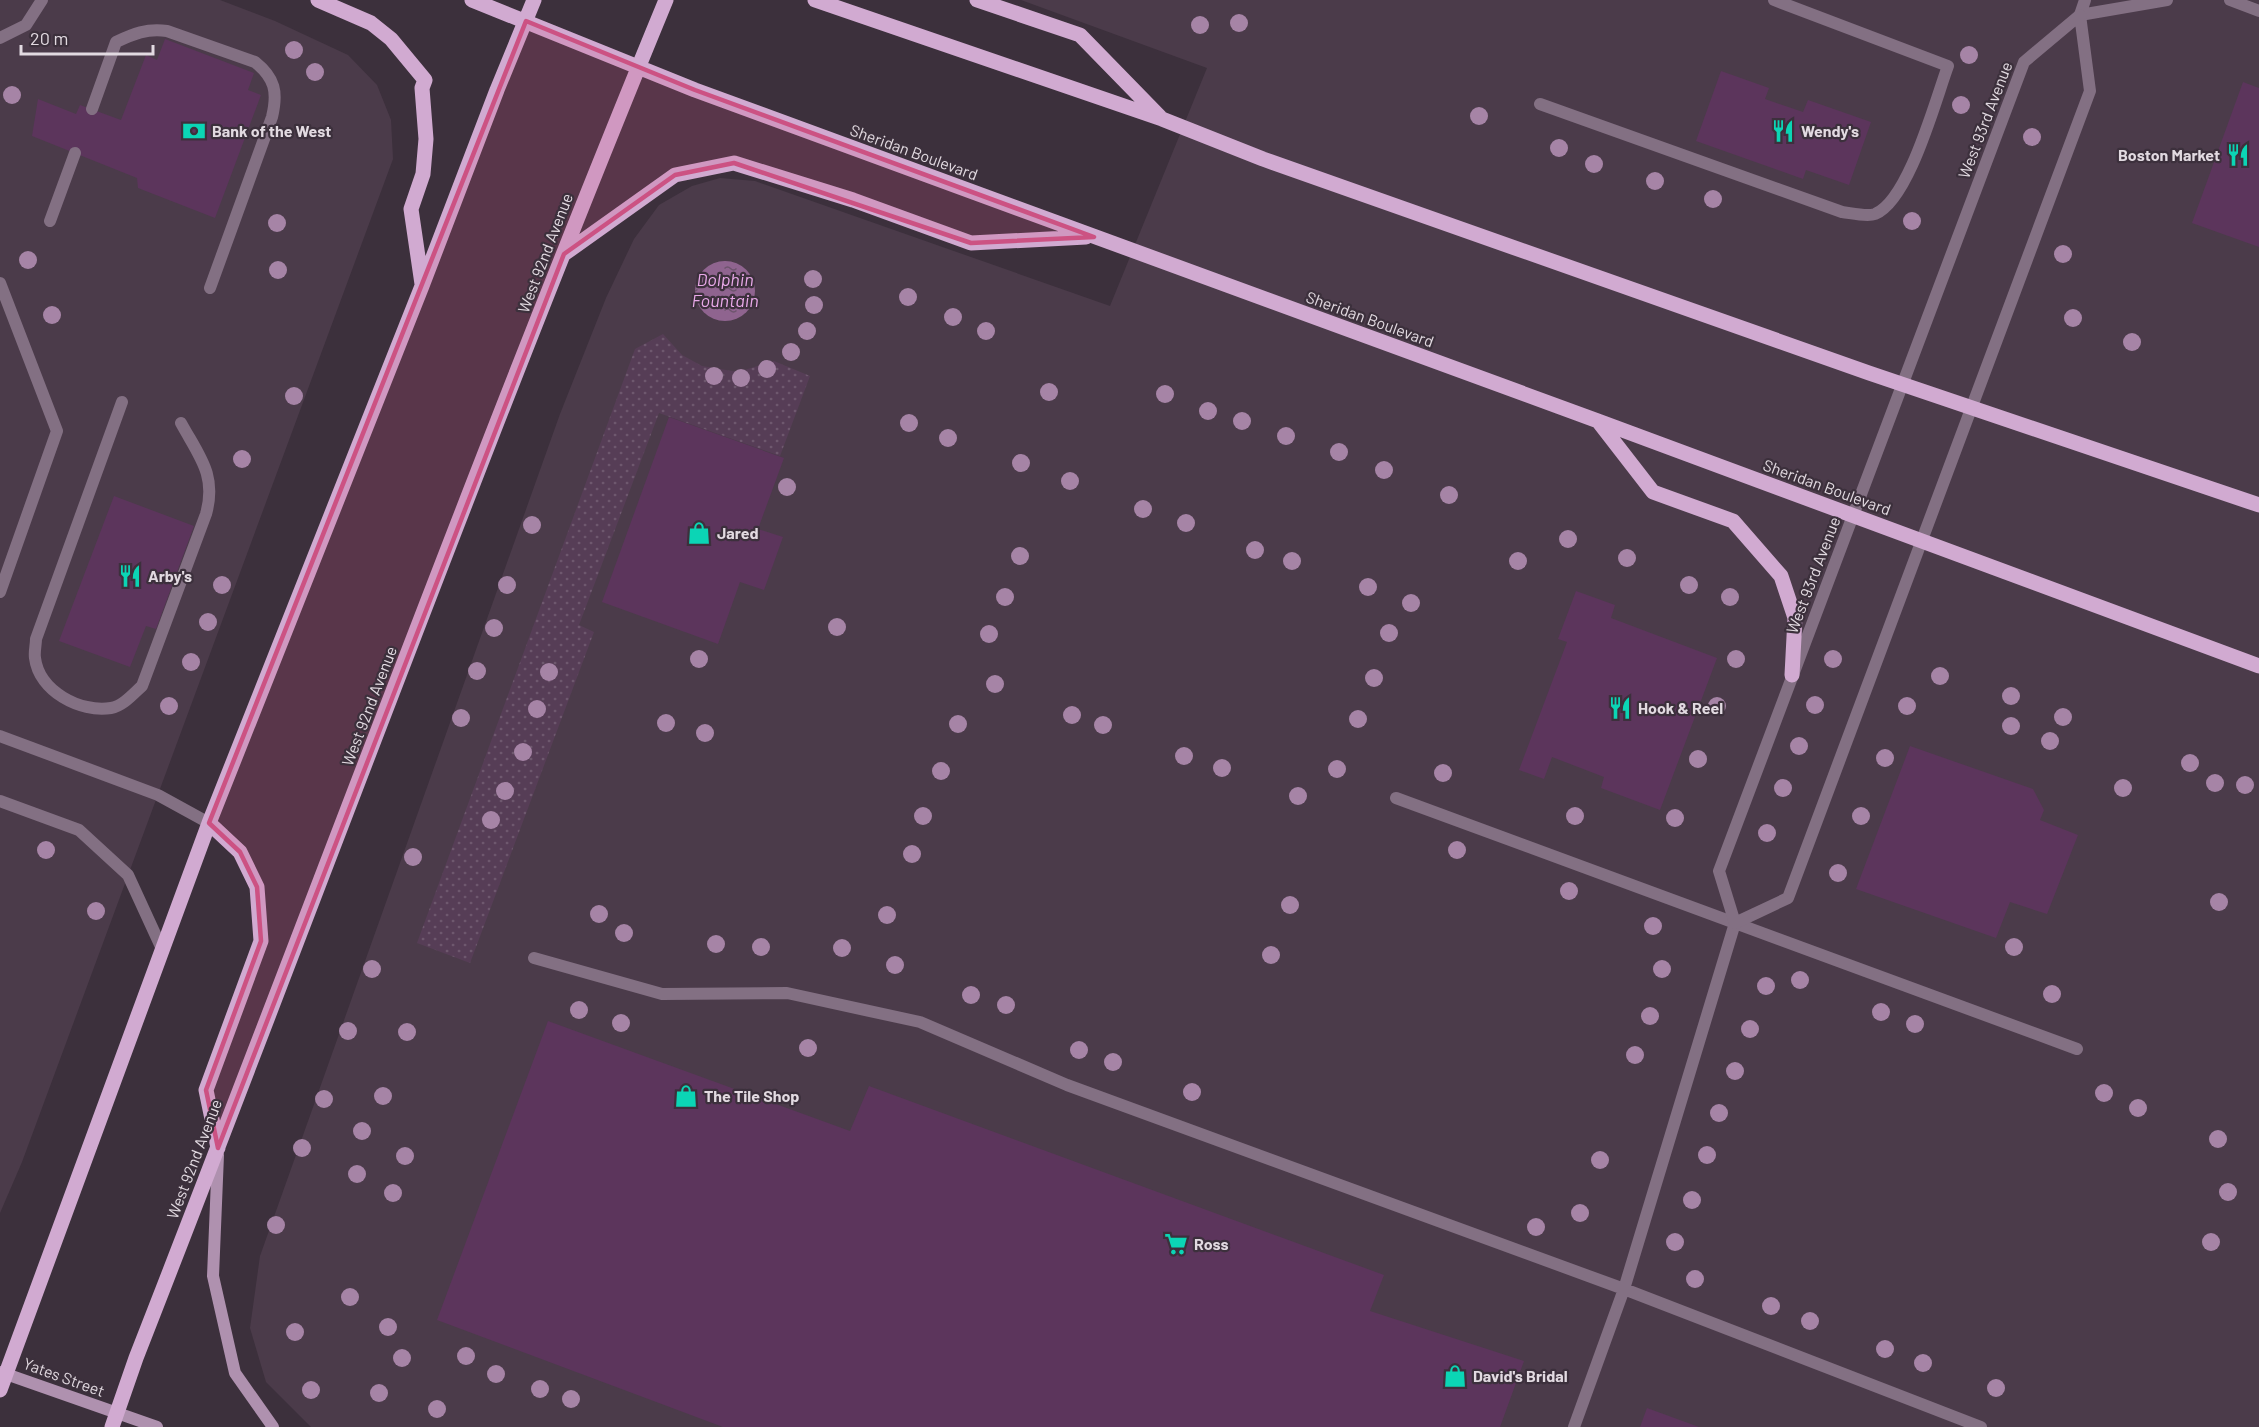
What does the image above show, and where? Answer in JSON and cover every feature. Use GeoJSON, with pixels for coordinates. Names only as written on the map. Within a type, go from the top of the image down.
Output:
{"type":"FeatureCollection","features":[{"type":"Feature","properties":{"kind":"main road"},"geometry":{"type":"LineString","coordinates":[[318,0],[371,23],[391,39],[425,80],[422,88],[426,139],[423,174],[411,209],[422,286]]}},
{"type":"Feature","properties":{"kind":"main road","name":"Sheridan Boulevard"},"geometry":{"type":"LineString","coordinates":[[472,0],[695,90],[2259,666]]}},
{"type":"Feature","properties":{"kind":"main road"},"geometry":{"type":"LineString","coordinates":[[0,1390],[3,1373],[146,997],[209,823],[422,286],[496,90],[534,0]]}},
{"type":"Feature","properties":{"kind":"main road","name":"West 92nd Avenue"},"geometry":{"type":"LineString","coordinates":[[114,1420],[564,254],[666,0]]}},
{"type":"Feature","properties":{"kind":"main road"},"geometry":{"type":"LineString","coordinates":[[815,0],[1162,119],[1263,159],[1902,384],[2259,505]]}},
{"type":"Feature","properties":{"kind":"main road"},"geometry":{"type":"LineString","coordinates":[[977,0],[1080,35],[1162,119]]}},
{"type":"Feature","properties":{"kind":"main road"},"geometry":{"type":"LineString","coordinates":[[564,254],[675,175],[734,163],[853,200],[971,243],[1094,237]]}},
{"type":"Feature","properties":{"kind":"main road"},"geometry":{"type":"LineString","coordinates":[[1598,421],[1653,492],[1733,521],[1781,576],[1795,618],[1792,675]]}},
{"type":"Feature","properties":{"kind":"main road"},"geometry":{"type":"LineString","coordinates":[[209,823],[240,852],[257,887],[261,941],[206,1090],[218,1148]]}},
{"type":"Feature","properties":{"kind":"street"},"geometry":{"type":"LineString","coordinates":[[0,38],[26,25],[42,0]]}},
{"type":"Feature","properties":{"kind":"street"},"geometry":{"type":"LineString","coordinates":[[1540,104],[1842,212],[1873,214],[1892,201],[1908,175],[1948,66],[1774,0]]}},
{"type":"Feature","properties":{"kind":"street"},"geometry":{"type":"LineString","coordinates":[[1574,1427],[1624,1289],[1735,923],[1788,898],[2090,91],[2080,15],[2085,0]]}},
{"type":"Feature","properties":{"kind":"street"},"geometry":{"type":"LineString","coordinates":[[2080,15],[2167,0]]}},
{"type":"Feature","properties":{"kind":"street"},"geometry":{"type":"LineString","coordinates":[[2230,0],[2259,10]]}},
{"type":"Feature","properties":{"kind":"street","name":"West 93rd Avenue"},"geometry":{"type":"LineString","coordinates":[[1735,923],[1719,871],[2024,62],[2080,15]]}},
{"type":"Feature","properties":{"kind":"street"},"geometry":{"type":"LineString","coordinates":[[92,109],[116,42],[135,33],[153,29],[167,31],[255,62],[266,71],[275,89],[272,117],[210,288]]}},
{"type":"Feature","properties":{"kind":"street"},"geometry":{"type":"LineString","coordinates":[[50,221],[75,153]]}},
{"type":"Feature","properties":{"kind":"street"},"geometry":{"type":"LineString","coordinates":[[0,283],[57,431],[0,592]]}},
{"type":"Feature","properties":{"kind":"street"},"geometry":{"type":"LineString","coordinates":[[122,402],[36,639],[34,657],[39,674],[66,700],[83,706],[113,708],[128,700],[142,686],[148,673],[211,497],[210,481],[205,467],[181,423]]}},
{"type":"Feature","properties":{"kind":"street"},"geometry":{"type":"LineString","coordinates":[[0,736],[158,795],[209,823]]}},
{"type":"Feature","properties":{"kind":"street"},"geometry":{"type":"LineString","coordinates":[[1396,798],[2077,1048]]}},
{"type":"Feature","properties":{"kind":"street"},"geometry":{"type":"LineString","coordinates":[[0,801],[80,830],[128,875],[162,949]]}},
{"type":"Feature","properties":{"kind":"street"},"geometry":{"type":"LineString","coordinates":[[534,958],[662,994],[787,993],[920,1022],[1078,1089],[1624,1289],[1982,1427]]}},
{"type":"Feature","properties":{"kind":"street"},"geometry":{"type":"LineString","coordinates":[[218,1148],[213,1276],[235,1373],[273,1427]]}},
{"type":"Feature","properties":{"kind":"street","name":"Yates Street"},"geometry":{"type":"LineString","coordinates":[[3,1373],[114,1420],[157,1427]]}},
{"type":"Feature","properties":{"kind":"highlighted area"},"geometry":{"type":"Polygon","coordinates":[[[526,21],[695,90],[1094,237],[971,243],[734,163],[675,175],[564,254],[218,1148],[206,1090],[261,941],[257,887],[240,852],[209,823],[526,21]]]}},
{"type":"Feature","properties":{"kind":"shaded area"},"geometry":{"type":"Polygon","coordinates":[[[0,0],[220,0],[275,21],[348,55],[377,85],[391,120],[393,159],[22,1162],[0,1213],[0,0]]]}},
{"type":"Feature","properties":{"kind":"shaded area"},"geometry":{"type":"Polygon","coordinates":[[[1021,0],[2259,0],[2259,1427],[311,1427],[266,1382],[250,1328],[260,1256],[560,414],[606,298],[634,239],[659,205],[692,186],[720,178],[755,181],[1110,306],[1207,68],[1021,0]]]}},
{"type":"Feature","properties":{"kind":"shaded area"},"geometry":{"type":"Polygon","coordinates":[[[663,334],[682,355],[702,366],[738,372],[774,361],[810,376],[780,456],[659,413],[579,625],[594,632],[470,963],[417,943],[635,349],[663,334]]]}},
{"type":"Feature","properties":{"kind":"water","name":"Dolphin Fountain"},"geometry":{"type":"Polygon","coordinates":[[[725,261],[746,270],[755,291],[746,312],[725,321],[704,312],[695,291],[704,270],[725,261]]]}},
{"type":"Feature","properties":{"kind":"building"},"geometry":{"type":"Polygon","coordinates":[[[165,39],[254,73],[248,90],[261,95],[215,218],[138,188],[137,178],[32,136],[38,99],[76,114],[80,105],[121,120],[146,55],[157,60],[165,39]]]}},
{"type":"Feature","properties":{"kind":"building","name":"Wendy's"},"geometry":{"type":"Polygon","coordinates":[[[1721,71],[1769,88],[1765,99],[1803,112],[1808,100],[1871,122],[1849,185],[1806,170],[1803,179],[1696,141],[1721,71]]]}},
{"type":"Feature","properties":{"kind":"building","name":"Boston Market"},"geometry":{"type":"Polygon","coordinates":[[[2243,82],[2259,88],[2259,247],[2192,223],[2243,82]]]}},
{"type":"Feature","properties":{"kind":"building","name":"Jared"},"geometry":{"type":"Polygon","coordinates":[[[669,417],[784,458],[758,529],[783,537],[764,590],[740,582],[718,644],[602,602],[669,417]]]}},
{"type":"Feature","properties":{"kind":"building","name":"Arby's"},"geometry":{"type":"Polygon","coordinates":[[[114,496],[194,526],[156,629],[146,626],[130,667],[59,641],[114,496]]]}},
{"type":"Feature","properties":{"kind":"building","name":"Hook & Reel"},"geometry":{"type":"Polygon","coordinates":[[[1576,591],[1615,605],[1611,618],[1717,658],[1660,810],[1601,788],[1604,777],[1552,757],[1544,779],[1519,770],[1567,642],[1558,639],[1576,591]]]}},
{"type":"Feature","properties":{"kind":"building"},"geometry":{"type":"Polygon","coordinates":[[[1910,746],[2033,789],[2044,810],[2040,820],[2078,835],[2047,914],[2010,902],[1996,938],[1856,889],[1910,746]]]}},
{"type":"Feature","properties":{"kind":"building"},"geometry":{"type":"Polygon","coordinates":[[[548,1021],[850,1131],[869,1086],[1384,1275],[1370,1311],[1524,1361],[1500,1427],[723,1427],[437,1320],[548,1021]]]}},
{"type":"Feature","properties":{"kind":"building"},"geometry":{"type":"Polygon","coordinates":[[[1647,1408],[1699,1427],[1640,1427],[1647,1408]]]}},
{"type":"Feature","properties":{"kind":"place","name":"Bank of the West"},"geometry":{"type":"Point","coordinates":[194,131]}},
{"type":"Feature","properties":{"kind":"place","name":"Wendy's"},"geometry":{"type":"Point","coordinates":[1783,131]}},
{"type":"Feature","properties":{"kind":"place","name":"Boston Market"},"geometry":{"type":"Point","coordinates":[2238,155]}},
{"type":"Feature","properties":{"kind":"place","name":"Jared"},"geometry":{"type":"Point","coordinates":[699,533]}},
{"type":"Feature","properties":{"kind":"place","name":"Arby's"},"geometry":{"type":"Point","coordinates":[130,576]}},
{"type":"Feature","properties":{"kind":"place","name":"Hook & Reel"},"geometry":{"type":"Point","coordinates":[1620,708]}},
{"type":"Feature","properties":{"kind":"place","name":"The Tile Shop"},"geometry":{"type":"Point","coordinates":[686,1096]}},
{"type":"Feature","properties":{"kind":"place","name":"Ross"},"geometry":{"type":"Point","coordinates":[1176,1244]}},
{"type":"Feature","properties":{"kind":"place","name":"David's Bridal"},"geometry":{"type":"Point","coordinates":[1455,1376]}}]}
